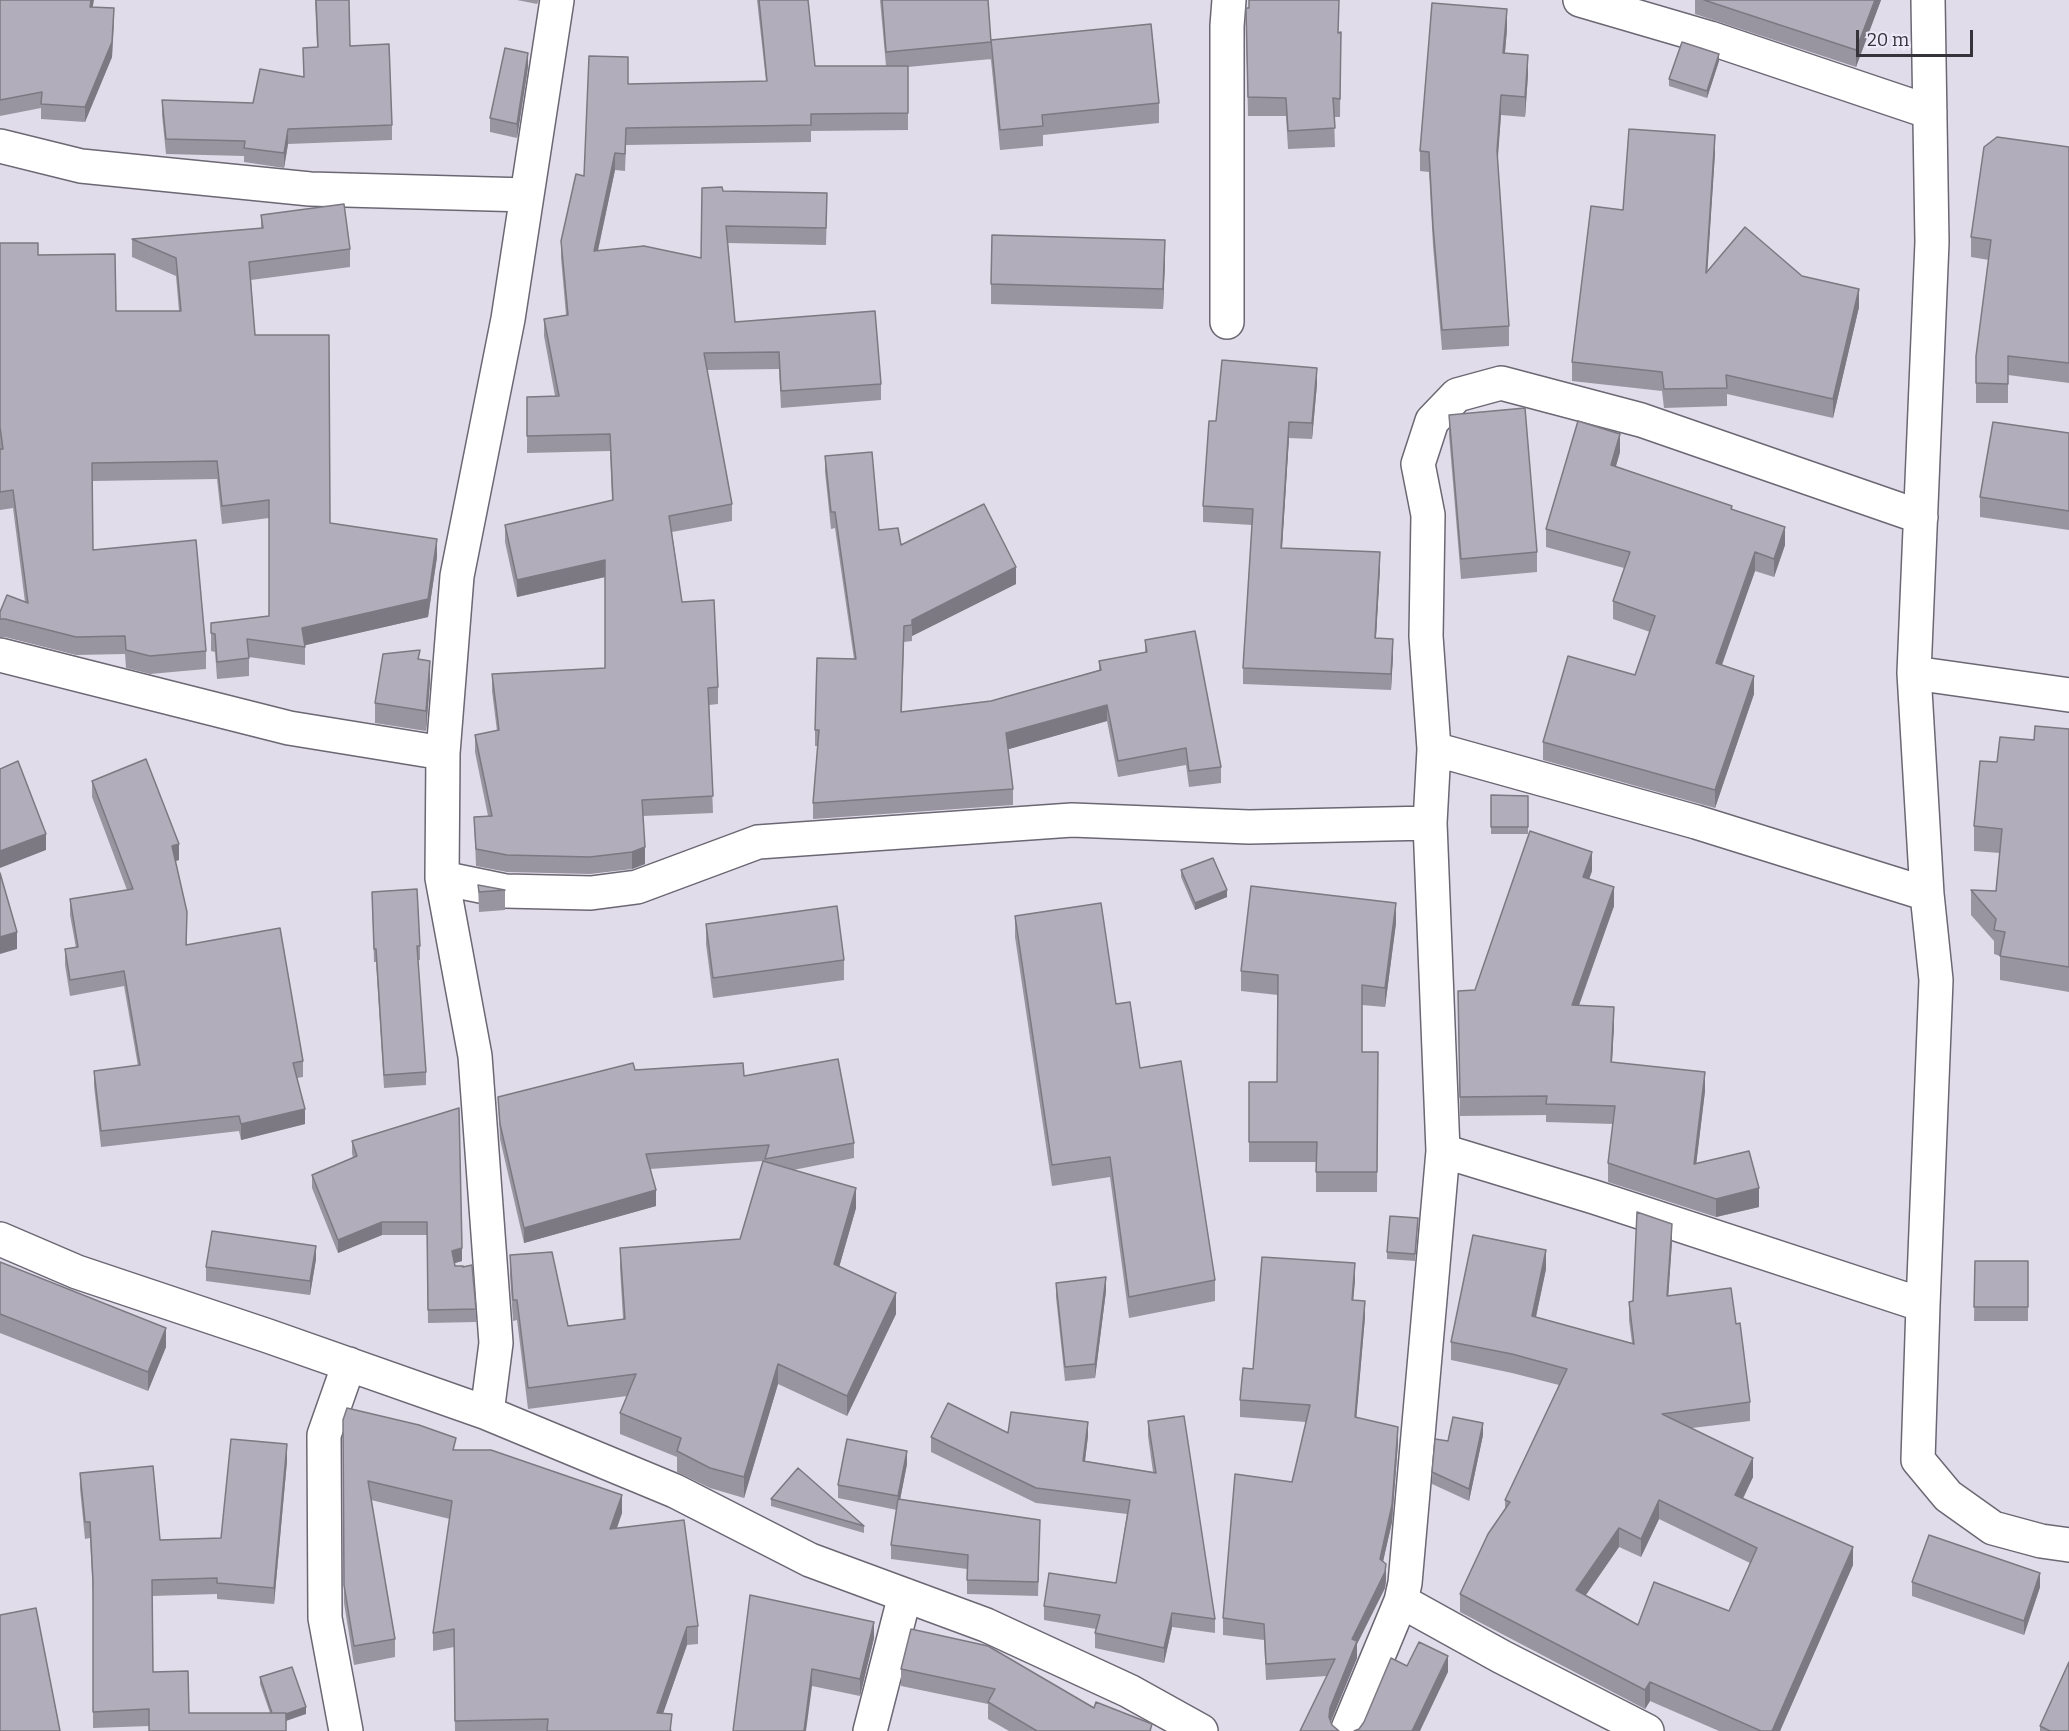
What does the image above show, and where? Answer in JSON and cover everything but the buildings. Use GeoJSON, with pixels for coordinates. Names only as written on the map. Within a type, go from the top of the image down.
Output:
{"type":"FeatureCollection","features":[{"type":"Feature","properties":{"kind":"street"},"geometry":{"type":"LineString","coordinates":[[487,1413],[496,1343],[475,1056],[442,878],[443,753],[457,576],[508,319],[557,0]]}},
{"type":"Feature","properties":{"kind":"street"},"geometry":{"type":"LineString","coordinates":[[1227,322],[1227,26],[1229,0]]}},
{"type":"Feature","properties":{"kind":"street"},"geometry":{"type":"LineString","coordinates":[[1580,0],[1710,38],[1930,112]]}},
{"type":"Feature","properties":{"kind":"street"},"geometry":{"type":"LineString","coordinates":[[1928,0],[1932,242],[1914,673],[1927,894],[1936,980],[1918,1460],[1948,1496],[1993,1528],[2041,1541],[2069,1545]]}},
{"type":"Feature","properties":{"kind":"street"},"geometry":{"type":"LineString","coordinates":[[0,146],[81,166],[310,189],[527,195]]}},
{"type":"Feature","properties":{"kind":"street"},"geometry":{"type":"LineString","coordinates":[[1347,1731],[1401,1601],[1407,1562],[1443,1151],[1430,823],[1434,749],[1426,636],[1428,515],[1418,464],[1432,421],[1457,395],[1501,383],[1641,420],[1921,517]]}},
{"type":"Feature","properties":{"kind":"street"},"geometry":{"type":"LineString","coordinates":[[0,655],[289,728],[443,753]]}},
{"type":"Feature","properties":{"kind":"street"},"geometry":{"type":"LineString","coordinates":[[1914,673],[2069,695]]}},
{"type":"Feature","properties":{"kind":"street"},"geometry":{"type":"LineString","coordinates":[[1434,749],[1696,822],[1927,894]]}},
{"type":"Feature","properties":{"kind":"street"},"geometry":{"type":"LineString","coordinates":[[442,878],[505,891],[591,893],[637,887],[758,842],[1072,820],[1249,827],[1430,823]]}},
{"type":"Feature","properties":{"kind":"street"},"geometry":{"type":"LineString","coordinates":[[1443,1151],[1594,1197],[1923,1305]]}},
{"type":"Feature","properties":{"kind":"street"},"geometry":{"type":"LineString","coordinates":[[0,1239],[77,1272],[487,1413],[675,1491],[810,1560],[986,1625],[1129,1691],[1201,1731]]}},
{"type":"Feature","properties":{"kind":"street"},"geometry":{"type":"LineString","coordinates":[[346,1731],[325,1618],[324,1435],[349,1364]]}},
{"type":"Feature","properties":{"kind":"street"},"geometry":{"type":"LineString","coordinates":[[870,1731],[905,1595]]}},
{"type":"Feature","properties":{"kind":"street"},"geometry":{"type":"LineString","coordinates":[[1401,1601],[1502,1657],[1647,1731]]}}]}
